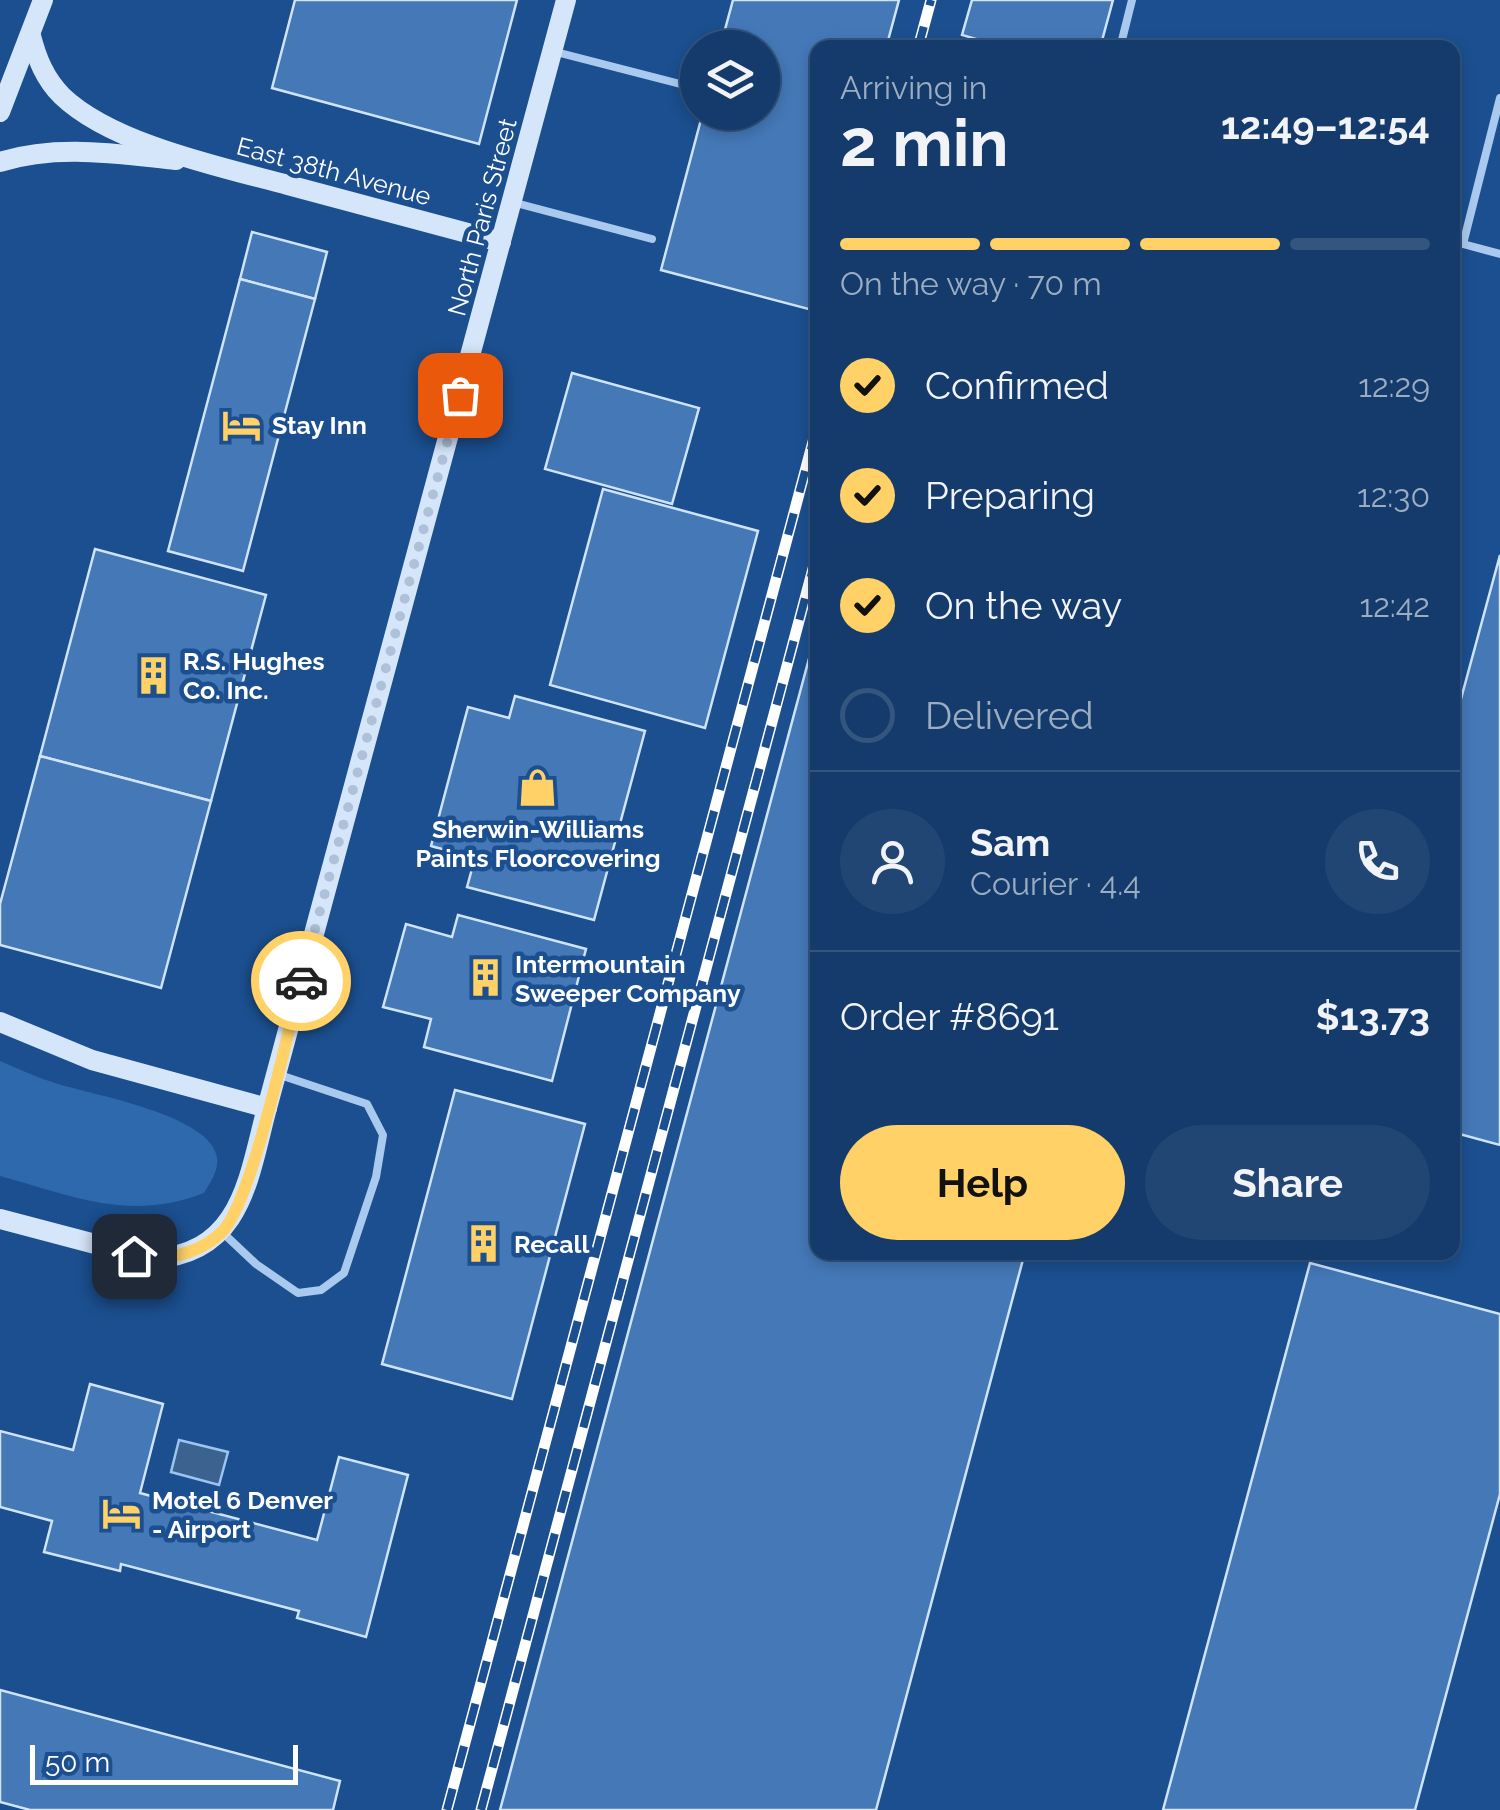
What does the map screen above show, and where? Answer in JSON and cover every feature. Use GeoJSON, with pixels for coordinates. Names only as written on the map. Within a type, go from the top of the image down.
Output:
{"type":"FeatureCollection","features":[{"type":"Feature","properties":{"kind":"street"},"geometry":{"type":"LineString","coordinates":[[0,112],[42,0]]}},
{"type":"Feature","properties":{"kind":"street","name":"North Paris Street"},"geometry":{"type":"LineString","coordinates":[[0,1219],[152,1259],[169,1258],[204,1245],[222,1232],[242,1198],[566,0]]}},
{"type":"Feature","properties":{"kind":"street","name":"East 38th Avenue"},"geometry":{"type":"LineString","coordinates":[[31,36],[44,72],[64,98],[116,130],[212,164],[501,242]]}},
{"type":"Feature","properties":{"kind":"street","name":"East 38th Avenue"},"geometry":{"type":"LineString","coordinates":[[0,162],[67,152],[212,164]]}},
{"type":"Feature","properties":{"kind":"street"},"geometry":{"type":"LineString","coordinates":[[0,1022],[92,1060],[267,1108]]}},
{"type":"Feature","properties":{"kind":"lane"},"geometry":{"type":"LineString","coordinates":[[1122,40],[1132,0]]}},
{"type":"Feature","properties":{"kind":"lane"},"geometry":{"type":"LineString","coordinates":[[552,51],[680,84]]}},
{"type":"Feature","properties":{"kind":"lane"},"geometry":{"type":"LineString","coordinates":[[1463,244],[1500,98]]}},
{"type":"Feature","properties":{"kind":"lane"},"geometry":{"type":"LineString","coordinates":[[512,202],[652,239]]}},
{"type":"Feature","properties":{"kind":"lane"},"geometry":{"type":"LineString","coordinates":[[1460,243],[1500,254]]}},
{"type":"Feature","properties":{"kind":"lane"},"geometry":{"type":"LineString","coordinates":[[222,1232],[256,1264],[298,1292],[321,1290],[344,1274],[376,1177],[383,1135],[367,1104],[276,1074]]}},
{"type":"Feature","properties":{"kind":"shaded area"},"geometry":{"type":"Polygon","coordinates":[[[0,1061],[51,1082],[148,1109],[194,1129],[210,1142],[217,1157],[204,1193],[177,1201],[126,1206],[77,1198],[0,1176],[0,1061]]]}},
{"type":"Feature","properties":{"kind":"shaded area"},"geometry":{"type":"Polygon","coordinates":[[[179,1440],[228,1452],[219,1485],[171,1472],[179,1440]]]}},
{"type":"Feature","properties":{"kind":"building"},"geometry":{"type":"Polygon","coordinates":[[[295,0],[517,0],[479,144],[272,88],[295,0]]]}},
{"type":"Feature","properties":{"kind":"building"},"geometry":{"type":"Polygon","coordinates":[[[733,0],[899,0],[888,40],[810,40],[810,309],[661,270],[698,130],[780,130],[780,30],[725,30],[733,0]]]}},
{"type":"Feature","properties":{"kind":"building"},"geometry":{"type":"Polygon","coordinates":[[[972,0],[1113,0],[1102,40],[979,40],[962,35],[972,0]]]}},
{"type":"Feature","properties":{"kind":"building"},"geometry":{"type":"Polygon","coordinates":[[[252,232],[327,252],[315,299],[240,279],[252,232]]]}},
{"type":"Feature","properties":{"kind":"building","name":"Stay Inn"},"geometry":{"type":"Polygon","coordinates":[[[240,279],[315,299],[243,571],[168,551],[240,279]]]}},
{"type":"Feature","properties":{"kind":"building"},"geometry":{"type":"Polygon","coordinates":[[[572,373],[699,408],[672,504],[545,469],[572,373]]]}},
{"type":"Feature","properties":{"kind":"building"},"geometry":{"type":"Polygon","coordinates":[[[603,489],[758,531],[705,728],[550,685],[603,489]]]}},
{"type":"Feature","properties":{"kind":"building","name":"R.S. Hughes Co. Inc."},"geometry":{"type":"Polygon","coordinates":[[[95,549],[266,595],[211,801],[40,756],[95,549]]]}},
{"type":"Feature","properties":{"kind":"building"},"geometry":{"type":"Polygon","coordinates":[[[1500,555],[1500,1145],[1460,1134],[1460,702],[1500,555]]]}},
{"type":"Feature","properties":{"kind":"building"},"geometry":{"type":"Polygon","coordinates":[[[810,655],[810,1260],[1023,1260],[876,1810],[500,1810],[810,655]]]}},
{"type":"Feature","properties":{"kind":"building","name":"Sherwin-Williams Paints Floorcovering"},"geometry":{"type":"Polygon","coordinates":[[[515,696],[645,731],[594,920],[467,887],[475,858],[431,846],[468,707],[509,718],[515,696]]]}},
{"type":"Feature","properties":{"kind":"building"},"geometry":{"type":"Polygon","coordinates":[[[40,756],[211,801],[161,988],[0,945],[0,904],[40,756]]]}},
{"type":"Feature","properties":{"kind":"building","name":"Intermountain Sweeper Company"},"geometry":{"type":"Polygon","coordinates":[[[458,915],[586,949],[552,1081],[424,1047],[431,1019],[383,1007],[406,924],[452,937],[458,915]]]}},
{"type":"Feature","properties":{"kind":"building","name":"Recall"},"geometry":{"type":"Polygon","coordinates":[[[455,1090],[585,1124],[512,1399],[382,1364],[455,1090]]]}},
{"type":"Feature","properties":{"kind":"building"},"geometry":{"type":"Polygon","coordinates":[[[1310,1263],[1500,1314],[1500,1494],[1415,1810],[1163,1810],[1310,1263]]]}},
{"type":"Feature","properties":{"kind":"building","name":"Motel 6 Denver - Airport"},"geometry":{"type":"Polygon","coordinates":[[[90,1384],[163,1404],[140,1493],[317,1540],[339,1457],[408,1475],[366,1637],[297,1618],[299,1611],[121,1564],[120,1571],[44,1552],[52,1521],[0,1507],[0,1431],[73,1450],[90,1384]]]}},
{"type":"Feature","properties":{"kind":"building"},"geometry":{"type":"Polygon","coordinates":[[[0,1690],[340,1781],[333,1810],[30,1810],[0,1802],[0,1690]]]}},
{"type":"Feature","properties":{"kind":"railway"},"geometry":{"type":"LineString","coordinates":[[920,40],[931,0]]}},
{"type":"Feature","properties":{"kind":"railway"},"geometry":{"type":"LineString","coordinates":[[447,1810],[810,453]]}},
{"type":"Feature","properties":{"kind":"railway"},"geometry":{"type":"LineString","coordinates":[[481,1810],[810,580]]}},
{"type":"Feature","properties":{"kind":"way so far"},"geometry":{"type":"LineString","coordinates":[[301,981],[460,395]]}},
{"type":"Feature","properties":{"kind":"place","name":"Stay Inn"},"geometry":{"type":"Point","coordinates":[242,425]}},
{"type":"Feature","properties":{"kind":"place","name":"R.S. Hughes Co. Inc."},"geometry":{"type":"Point","coordinates":[153,675]}},
{"type":"Feature","properties":{"kind":"place","name":"Sherwin-Williams Paints Floorcovering"},"geometry":{"type":"Point","coordinates":[538,788]}},
{"type":"Feature","properties":{"kind":"place","name":"Intermountain Sweeper Company"},"geometry":{"type":"Point","coordinates":[485,978]}},
{"type":"Feature","properties":{"kind":"place","name":"Recall"},"geometry":{"type":"Point","coordinates":[484,1244]}},
{"type":"Feature","properties":{"kind":"place","name":"Motel 6 Denver - Airport"},"geometry":{"type":"Point","coordinates":[122,1514]}},
{"type":"Feature","properties":{"kind":"route"},"geometry":{"type":"LineString","coordinates":[[134,1256],[169,1258],[188,1252],[222,1232],[232,1218],[242,1198],[301,981]]}}]}
